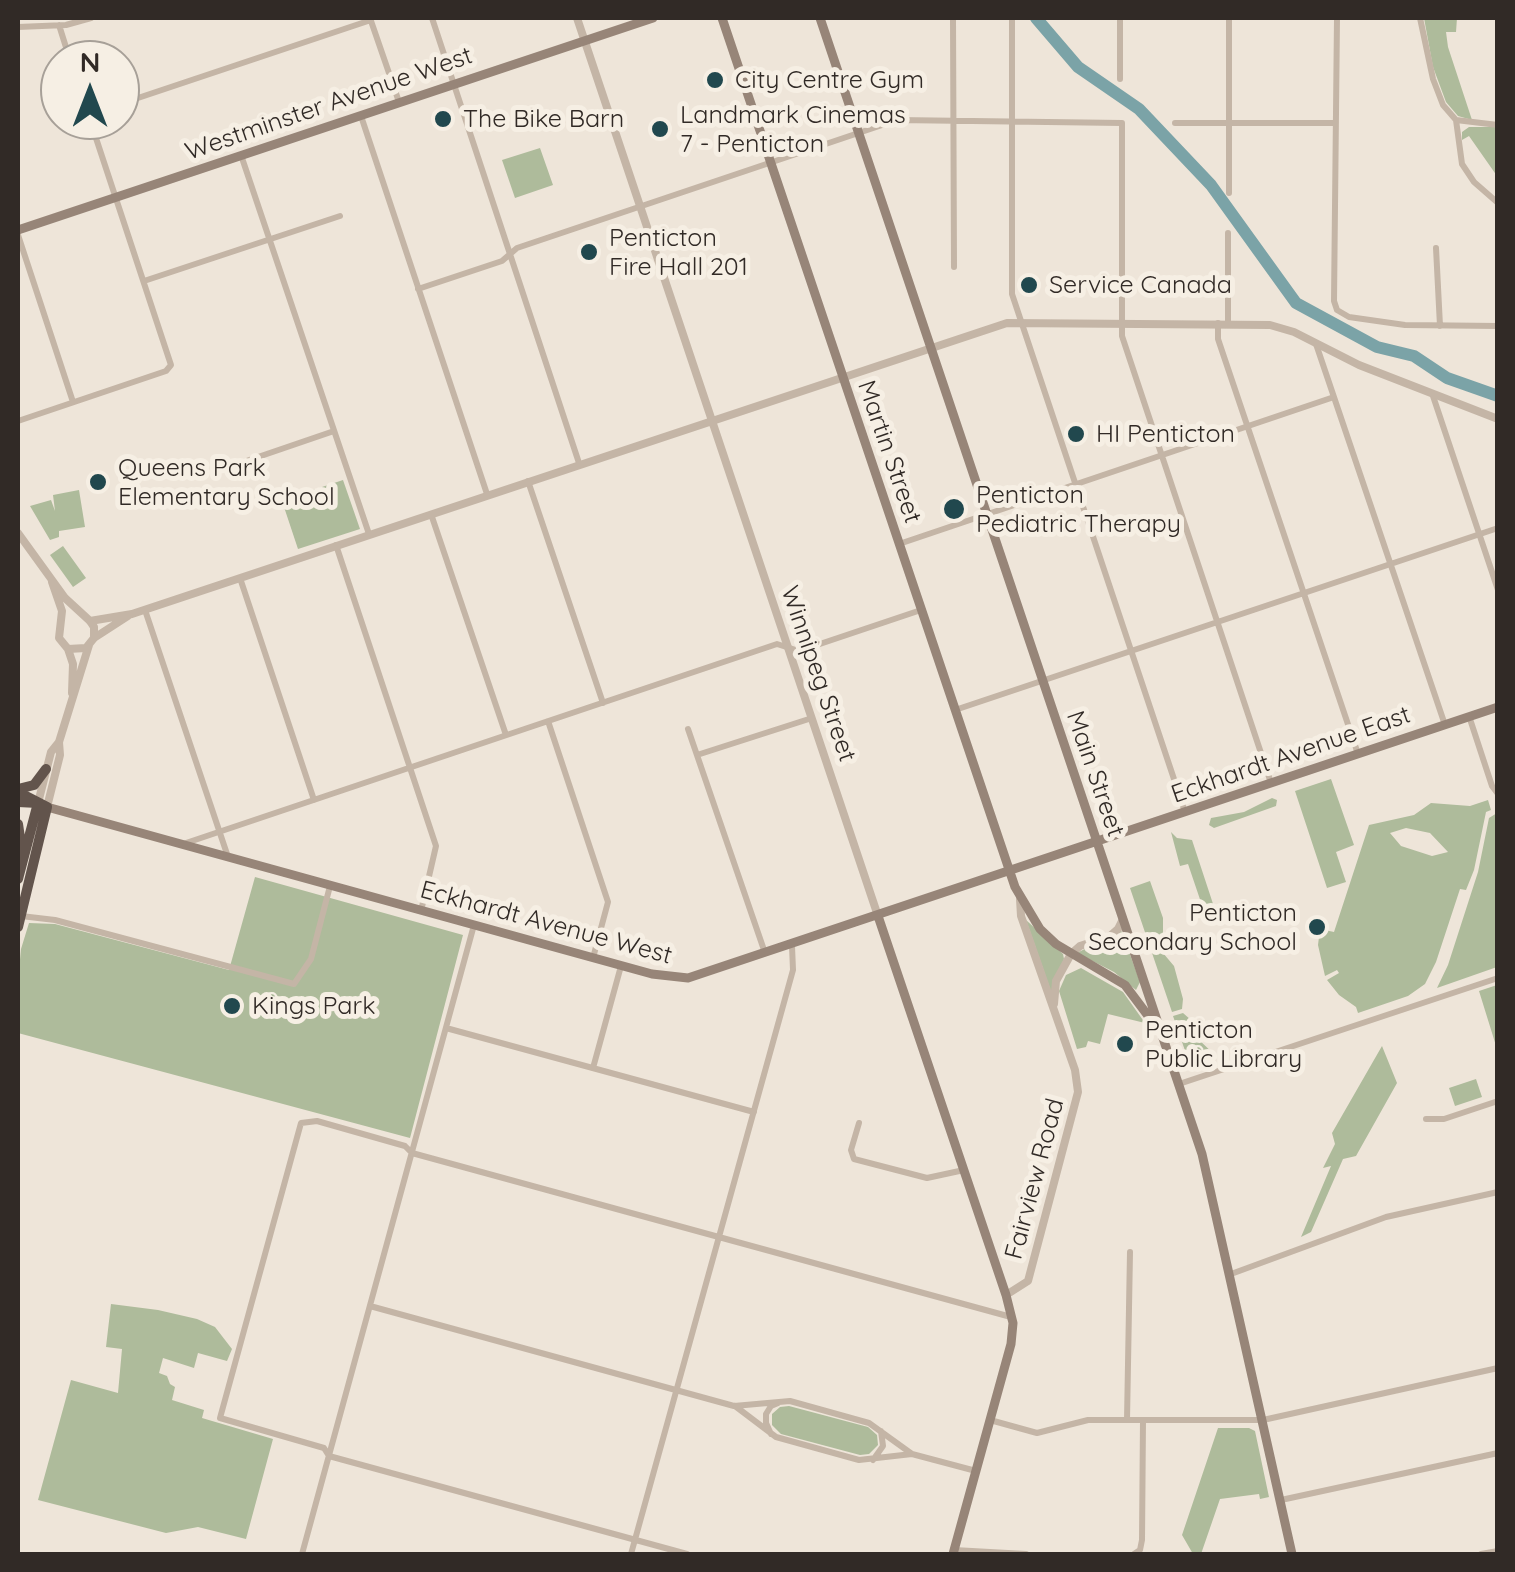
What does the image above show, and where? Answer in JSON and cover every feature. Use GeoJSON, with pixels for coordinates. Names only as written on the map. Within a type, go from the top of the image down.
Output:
{"type":"FeatureCollection","features":[{"type":"Feature","properties":{"kind":"highway"},"geometry":{"type":"LineString","coordinates":[[18,790],[34,785],[46,769]]}},
{"type":"Feature","properties":{"kind":"highway","name":"Eckhardt Avenue West"},"geometry":{"type":"LineString","coordinates":[[18,790],[42,805]]}},
{"type":"Feature","properties":{"kind":"highway","name":"Eckhardt Avenue West"},"geometry":{"type":"LineString","coordinates":[[18,802],[42,805]]}},
{"type":"Feature","properties":{"kind":"highway"},"geometry":{"type":"LineString","coordinates":[[18,879],[42,805]]}},
{"type":"Feature","properties":{"kind":"highway"},"geometry":{"type":"LineString","coordinates":[[19,922],[42,805]]}},
{"type":"Feature","properties":{"kind":"highway"},"geometry":{"type":"LineString","coordinates":[[18,824],[22,859]]}},
{"type":"Feature","properties":{"kind":"main road","name":"Westminster Avenue West"},"geometry":{"type":"LineString","coordinates":[[18,232],[653,18]]}},
{"type":"Feature","properties":{"kind":"main road","name":"Martin Street"},"geometry":{"type":"LineString","coordinates":[[722,18],[1020,899],[1040,929],[1071,954],[1132,992],[1162,1035]]}},
{"type":"Feature","properties":{"kind":"main road","name":"Main Street"},"geometry":{"type":"LineString","coordinates":[[820,18],[1208,1172],[1292,1554]]}},
{"type":"Feature","properties":{"kind":"main road","name":"Eckhardt Avenue East"},"geometry":{"type":"LineString","coordinates":[[1097,842],[1498,707]]}},
{"type":"Feature","properties":{"kind":"main road","name":"Eckhardt Avenue West"},"geometry":{"type":"LineString","coordinates":[[42,805],[621,966],[688,978],[1097,842]]}},
{"type":"Feature","properties":{"kind":"main road","name":"Winnipeg Street"},"geometry":{"type":"LineString","coordinates":[[878,916],[1008,1298],[1011,1344],[990,1420]]}},
{"type":"Feature","properties":{"kind":"main road"},"geometry":{"type":"LineString","coordinates":[[954,1552],[990,1420]]}},
{"type":"Feature","properties":{"kind":"street"},"geometry":{"type":"LineString","coordinates":[[18,26],[59,25],[91,18]]}},
{"type":"Feature","properties":{"kind":"street"},"geometry":{"type":"LineString","coordinates":[[432,18],[580,463]]}},
{"type":"Feature","properties":{"kind":"street","name":"Winnipeg Street"},"geometry":{"type":"LineString","coordinates":[[576,18],[878,916]]}},
{"type":"Feature","properties":{"kind":"street"},"geometry":{"type":"LineString","coordinates":[[953,18],[954,267]]}},
{"type":"Feature","properties":{"kind":"street"},"geometry":{"type":"LineString","coordinates":[[1012,18],[1011,285],[1185,812]]}},
{"type":"Feature","properties":{"kind":"street"},"geometry":{"type":"LineString","coordinates":[[1120,18],[1120,79]]}},
{"type":"Feature","properties":{"kind":"street"},"geometry":{"type":"LineString","coordinates":[[1229,18],[1229,194]]}},
{"type":"Feature","properties":{"kind":"street"},"geometry":{"type":"LineString","coordinates":[[1337,18],[1334,301],[1340,313],[1405,326],[1498,326]]}},
{"type":"Feature","properties":{"kind":"street"},"geometry":{"type":"LineString","coordinates":[[1420,18],[1434,80],[1443,105],[1456,120],[1462,164],[1474,182],[1498,202]]}},
{"type":"Feature","properties":{"kind":"street"},"geometry":{"type":"LineString","coordinates":[[140,97],[371,19],[399,102]]}},
{"type":"Feature","properties":{"kind":"street"},"geometry":{"type":"LineString","coordinates":[[59,25],[64,40]]}},
{"type":"Feature","properties":{"kind":"street"},"geometry":{"type":"LineString","coordinates":[[360,115],[487,494]]}},
{"type":"Feature","properties":{"kind":"street"},"geometry":{"type":"LineString","coordinates":[[418,289],[502,261],[517,248],[904,119],[1122,123],[1122,336],[1271,783]]}},
{"type":"Feature","properties":{"kind":"street"},"geometry":{"type":"LineString","coordinates":[[1456,120],[1498,124]]}},
{"type":"Feature","properties":{"kind":"street"},"geometry":{"type":"LineString","coordinates":[[1175,123],[1335,123]]}},
{"type":"Feature","properties":{"kind":"street"},"geometry":{"type":"LineString","coordinates":[[18,421],[171,365],[97,140]]}},
{"type":"Feature","properties":{"kind":"street"},"geometry":{"type":"LineString","coordinates":[[241,155],[369,534]]}},
{"type":"Feature","properties":{"kind":"street"},"geometry":{"type":"LineString","coordinates":[[144,281],[340,216]]}},
{"type":"Feature","properties":{"kind":"street"},"geometry":{"type":"LineString","coordinates":[[18,232],[73,402]]}},
{"type":"Feature","properties":{"kind":"street"},"geometry":{"type":"LineString","coordinates":[[1228,233],[1223,323],[1218,339],[1358,754]]}},
{"type":"Feature","properties":{"kind":"street"},"geometry":{"type":"LineString","coordinates":[[1436,248],[1440,326]]}},
{"type":"Feature","properties":{"kind":"street"},"geometry":{"type":"LineString","coordinates":[[62,622],[71,616],[86,619],[132,614],[988,327],[1021,323],[1223,323],[1282,327],[1498,419]]}},
{"type":"Feature","properties":{"kind":"street"},"geometry":{"type":"LineString","coordinates":[[1316,344],[1445,724]]}},
{"type":"Feature","properties":{"kind":"street"},"geometry":{"type":"LineString","coordinates":[[1432,393],[1498,590]]}},
{"type":"Feature","properties":{"kind":"street"},"geometry":{"type":"LineString","coordinates":[[899,544],[1334,397]]}},
{"type":"Feature","properties":{"kind":"street"},"geometry":{"type":"LineString","coordinates":[[220,470],[334,431]]}},
{"type":"Feature","properties":{"kind":"street"},"geometry":{"type":"LineString","coordinates":[[528,480],[602,703]]}},
{"type":"Feature","properties":{"kind":"street"},"geometry":{"type":"LineString","coordinates":[[431,513],[506,735]]}},
{"type":"Feature","properties":{"kind":"street"},"geometry":{"type":"LineString","coordinates":[[955,710],[1498,528]]}},
{"type":"Feature","properties":{"kind":"street"},"geometry":{"type":"LineString","coordinates":[[18,532],[52,582],[86,619],[92,642],[77,689],[72,693]]}},
{"type":"Feature","properties":{"kind":"street"},"geometry":{"type":"LineString","coordinates":[[336,545],[436,846],[421,911]]}},
{"type":"Feature","properties":{"kind":"street"},"geometry":{"type":"LineString","coordinates":[[240,578],[314,800]]}},
{"type":"Feature","properties":{"kind":"street"},"geometry":{"type":"LineString","coordinates":[[42,805],[60,756],[59,742],[72,693],[72,664],[68,649],[59,638],[62,611],[52,582]]}},
{"type":"Feature","properties":{"kind":"street"},"geometry":{"type":"LineString","coordinates":[[144,610],[228,858]]}},
{"type":"Feature","properties":{"kind":"street"},"geometry":{"type":"LineString","coordinates":[[179,845],[777,644],[799,651],[921,610]]}},
{"type":"Feature","properties":{"kind":"street"},"geometry":{"type":"LineString","coordinates":[[68,649],[80,650],[132,614]]}},
{"type":"Feature","properties":{"kind":"street"},"geometry":{"type":"LineString","coordinates":[[1469,716],[1498,794]]}},
{"type":"Feature","properties":{"kind":"street"},"geometry":{"type":"LineString","coordinates":[[697,755],[812,718]]}},
{"type":"Feature","properties":{"kind":"street"},"geometry":{"type":"LineString","coordinates":[[548,721],[608,902],[594,958]]}},
{"type":"Feature","properties":{"kind":"street"},"geometry":{"type":"LineString","coordinates":[[688,730],[765,954]]}},
{"type":"Feature","properties":{"kind":"street"},"geometry":{"type":"LineString","coordinates":[[42,805],[46,769],[59,742]]}},
{"type":"Feature","properties":{"kind":"street"},"geometry":{"type":"LineString","coordinates":[[19,922],[55,920],[294,984],[312,959],[330,886]]}},
{"type":"Feature","properties":{"kind":"street","name":"Martin Street"},"geometry":{"type":"LineString","coordinates":[[1020,899],[1021,916],[1049,1001],[1054,1004]]}},
{"type":"Feature","properties":{"kind":"street"},"geometry":{"type":"LineString","coordinates":[[1054,1004],[1056,981],[1071,954],[1080,946],[1116,932],[1124,916]]}},
{"type":"Feature","properties":{"kind":"street"},"geometry":{"type":"LineString","coordinates":[[302,1554],[474,926]]}},
{"type":"Feature","properties":{"kind":"street"},"geometry":{"type":"LineString","coordinates":[[631,1554],[793,970],[792,946]]}},
{"type":"Feature","properties":{"kind":"street"},"geometry":{"type":"LineString","coordinates":[[593,1068],[621,966]]}},
{"type":"Feature","properties":{"kind":"street"},"geometry":{"type":"LineString","coordinates":[[1179,1084],[1498,978]]}},
{"type":"Feature","properties":{"kind":"street","name":"Fairview Road"},"geometry":{"type":"LineString","coordinates":[[1008,1298],[1028,1281],[1078,1092],[1054,1004]]}},
{"type":"Feature","properties":{"kind":"street"},"geometry":{"type":"LineString","coordinates":[[446,1028],[754,1112]]}},
{"type":"Feature","properties":{"kind":"street"},"geometry":{"type":"LineString","coordinates":[[1426,1119],[1444,1119],[1498,1102]]}},
{"type":"Feature","properties":{"kind":"street"},"geometry":{"type":"LineString","coordinates":[[687,1554],[329,1456],[324,1448],[220,1418],[300,1123],[317,1121],[405,1146],[412,1153],[1012,1318]]}},
{"type":"Feature","properties":{"kind":"street"},"geometry":{"type":"LineString","coordinates":[[859,1124],[851,1150],[854,1159],[927,1178],[964,1170]]}},
{"type":"Feature","properties":{"kind":"street"},"geometry":{"type":"LineString","coordinates":[[1231,1274],[1386,1217],[1498,1192]]}},
{"type":"Feature","properties":{"kind":"street"},"geometry":{"type":"LineString","coordinates":[[1126,1420],[1130,1252]]}},
{"type":"Feature","properties":{"kind":"street"},"geometry":{"type":"LineString","coordinates":[[984,1308],[1008,1298]]}},
{"type":"Feature","properties":{"kind":"street"},"geometry":{"type":"LineString","coordinates":[[370,1306],[734,1406],[771,1434],[859,1460],[912,1454]]}},
{"type":"Feature","properties":{"kind":"street"},"geometry":{"type":"LineString","coordinates":[[990,1420],[1036,1433],[1088,1420],[1263,1420],[1498,1368]]}},
{"type":"Feature","properties":{"kind":"street"},"geometry":{"type":"LineString","coordinates":[[734,1406],[784,1400],[869,1422],[912,1454],[976,1471]]}},
{"type":"Feature","properties":{"kind":"street"},"geometry":{"type":"LineString","coordinates":[[771,1434],[766,1414],[771,1406],[784,1400]]}},
{"type":"Feature","properties":{"kind":"street"},"geometry":{"type":"LineString","coordinates":[[1137,1552],[1143,1420]]}},
{"type":"Feature","properties":{"kind":"street"},"geometry":{"type":"LineString","coordinates":[[872,1460],[883,1446],[880,1429]]}},
{"type":"Feature","properties":{"kind":"street"},"geometry":{"type":"LineString","coordinates":[[1281,1500],[1498,1452]]}},
{"type":"Feature","properties":{"kind":"street"},"geometry":{"type":"LineString","coordinates":[[1481,1554],[1498,1551]]}},
{"type":"Feature","properties":{"kind":"street"},"geometry":{"type":"LineString","coordinates":[[954,1552],[1026,1554]]}},
{"type":"Feature","properties":{"kind":"green space"},"geometry":{"type":"Polygon","coordinates":[[[1424,18],[1457,18],[1456,32],[1446,32],[1448,47],[1472,120],[1458,116],[1446,102],[1433,67],[1424,18]]]}},
{"type":"Feature","properties":{"kind":"green space"},"geometry":{"type":"Polygon","coordinates":[[[1469,127],[1497,127],[1497,176],[1469,136],[1462,140],[1462,132],[1469,127]]]}},
{"type":"Feature","properties":{"kind":"green space"},"geometry":{"type":"Polygon","coordinates":[[[540,148],[553,185],[515,198],[502,160],[540,148]]]}},
{"type":"Feature","properties":{"kind":"green space"},"geometry":{"type":"Polygon","coordinates":[[[343,480],[360,529],[298,549],[284,507],[300,502],[310,491],[343,480]]]}},
{"type":"Feature","properties":{"kind":"green space"},"geometry":{"type":"Polygon","coordinates":[[[79,490],[85,527],[59,531],[59,537],[50,540],[30,506],[51,500],[55,511],[53,495],[79,490]]]}},
{"type":"Feature","properties":{"kind":"green space"},"geometry":{"type":"Polygon","coordinates":[[[63,546],[86,578],[73,587],[50,555],[63,546]]]}},
{"type":"Feature","properties":{"kind":"green space"},"geometry":{"type":"Polygon","coordinates":[[[1331,779],[1354,845],[1336,852],[1346,882],[1327,888],[1295,791],[1331,779]]]}},
{"type":"Feature","properties":{"kind":"green space"},"geometry":{"type":"Polygon","coordinates":[[[1272,798],[1277,800],[1276,806],[1214,828],[1209,825],[1211,818],[1244,812],[1272,798]]]}},
{"type":"Feature","properties":{"kind":"green space"},"geometry":{"type":"Polygon","coordinates":[[[1488,800],[1491,810],[1486,812],[1474,870],[1466,890],[1460,889],[1425,984],[1408,996],[1358,1013],[1327,980],[1339,973],[1337,970],[1325,976],[1318,945],[1320,929],[1334,932],[1369,825],[1414,815],[1431,803],[1470,806],[1488,800]],[[1406,828],[1390,833],[1401,846],[1432,856],[1448,852],[1430,833],[1406,828]]]}},
{"type":"Feature","properties":{"kind":"green space"},"geometry":{"type":"Polygon","coordinates":[[[1497,813],[1497,967],[1437,988],[1478,872],[1489,818],[1497,813]]]}},
{"type":"Feature","properties":{"kind":"green space"},"geometry":{"type":"Polygon","coordinates":[[[1171,832],[1177,838],[1192,840],[1218,919],[1208,923],[1188,864],[1180,866],[1171,832]]]}},
{"type":"Feature","properties":{"kind":"green space","name":"Kings Park"},"geometry":{"type":"Polygon","coordinates":[[[255,877],[463,935],[410,1138],[18,1033],[21,949],[29,923],[55,924],[229,970],[255,877]]]}},
{"type":"Feature","properties":{"kind":"green space"},"geometry":{"type":"Polygon","coordinates":[[[1150,881],[1163,918],[1163,953],[1174,966],[1183,999],[1182,1009],[1172,1012],[1130,888],[1150,881]]]}},
{"type":"Feature","properties":{"kind":"green space"},"geometry":{"type":"Polygon","coordinates":[[[1026,920],[1063,954],[1051,992],[1026,920]]]}},
{"type":"Feature","properties":{"kind":"green space"},"geometry":{"type":"Polygon","coordinates":[[[1121,930],[1140,982],[1136,990],[1114,972],[1077,953],[1121,930]]]}},
{"type":"Feature","properties":{"kind":"green space"},"geometry":{"type":"Polygon","coordinates":[[[1081,968],[1123,992],[1145,1023],[1108,1014],[1100,1044],[1088,1041],[1086,1047],[1077,1049],[1059,991],[1066,975],[1081,968]]]}},
{"type":"Feature","properties":{"kind":"green space"},"geometry":{"type":"Polygon","coordinates":[[[1497,985],[1497,1049],[1479,991],[1497,985]]]}},
{"type":"Feature","properties":{"kind":"green space"},"geometry":{"type":"Polygon","coordinates":[[[1183,1013],[1191,1020],[1197,1038],[1216,1056],[1190,1065],[1173,1016],[1183,1013]]]}},
{"type":"Feature","properties":{"kind":"green space"},"geometry":{"type":"Polygon","coordinates":[[[1382,1046],[1397,1083],[1356,1156],[1343,1159],[1311,1232],[1301,1237],[1331,1166],[1323,1168],[1335,1144],[1332,1133],[1382,1046]]]}},
{"type":"Feature","properties":{"kind":"green space"},"geometry":{"type":"Polygon","coordinates":[[[1476,1079],[1482,1097],[1455,1106],[1449,1088],[1476,1079]]]}},
{"type":"Feature","properties":{"kind":"green space"},"geometry":{"type":"Polygon","coordinates":[[[111,1304],[197,1319],[215,1327],[232,1349],[227,1361],[198,1353],[194,1368],[163,1358],[159,1373],[167,1376],[175,1387],[172,1400],[204,1410],[202,1418],[273,1439],[246,1539],[198,1527],[166,1533],[38,1500],[71,1380],[118,1393],[122,1349],[106,1347],[111,1304]]]}},
{"type":"Feature","properties":{"kind":"green space"},"geometry":{"type":"Polygon","coordinates":[[[789,1406],[868,1427],[877,1435],[878,1445],[869,1454],[860,1455],[781,1434],[772,1425],[772,1414],[789,1406]]]}},
{"type":"Feature","properties":{"kind":"green space"},"geometry":{"type":"Polygon","coordinates":[[[1218,1428],[1255,1431],[1269,1497],[1260,1499],[1259,1494],[1220,1499],[1201,1554],[1193,1554],[1182,1535],[1218,1428]]]}},
{"type":"Feature","properties":{"kind":"waterway"},"geometry":{"type":"LineString","coordinates":[[1036,18],[1078,67],[1139,109],[1211,185],[1296,303],[1377,347],[1414,356],[1447,378],[1498,396]]}},
{"type":"Feature","properties":{"kind":"place","name":"City Centre Gym"},"geometry":{"type":"Point","coordinates":[715,80]}},
{"type":"Feature","properties":{"kind":"place","name":"The Bike Barn"},"geometry":{"type":"Point","coordinates":[443,119]}},
{"type":"Feature","properties":{"kind":"place","name":"Landmark Cinemas 7 - Penticton"},"geometry":{"type":"Point","coordinates":[660,129]}},
{"type":"Feature","properties":{"kind":"place","name":"Penticton Fire Hall 201"},"geometry":{"type":"Point","coordinates":[589,252]}},
{"type":"Feature","properties":{"kind":"place","name":"Service Canada"},"geometry":{"type":"Point","coordinates":[1029,285]}},
{"type":"Feature","properties":{"kind":"place","name":"HI Penticton"},"geometry":{"type":"Point","coordinates":[1076,434]}},
{"type":"Feature","properties":{"kind":"place","name":"Queens Park Elementary School"},"geometry":{"type":"Point","coordinates":[98,482]}},
{"type":"Feature","properties":{"kind":"place","name":"Penticton Pediatric Therapy"},"geometry":{"type":"Point","coordinates":[954,509]}},
{"type":"Feature","properties":{"kind":"place","name":"Penticton Secondary School"},"geometry":{"type":"Point","coordinates":[1317,927]}},
{"type":"Feature","properties":{"kind":"place","name":"Kings Park"},"geometry":{"type":"Point","coordinates":[232,1006]}},
{"type":"Feature","properties":{"kind":"place","name":"Penticton Public Library"},"geometry":{"type":"Point","coordinates":[1125,1044]}}]}
